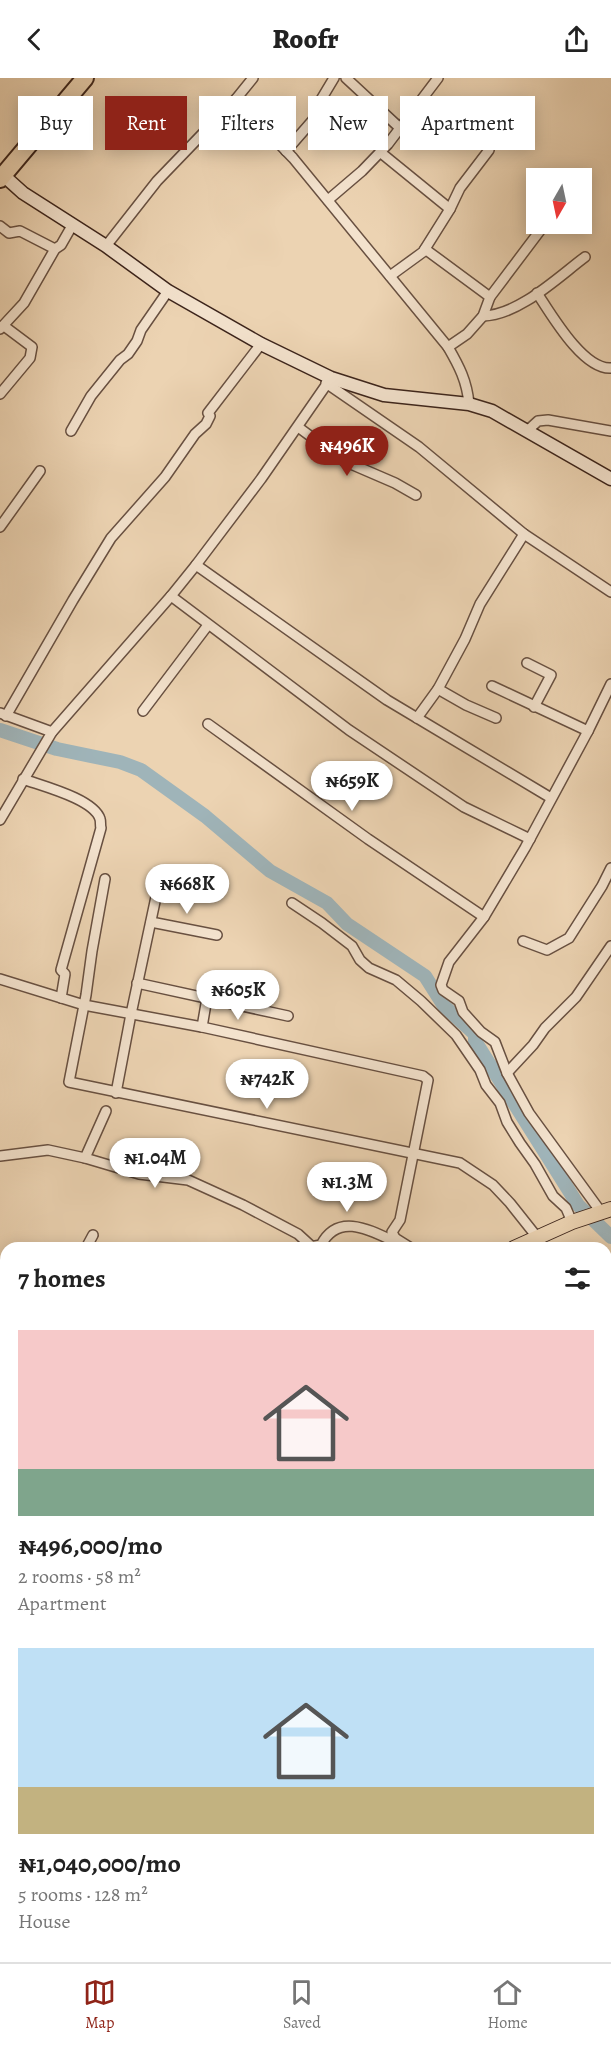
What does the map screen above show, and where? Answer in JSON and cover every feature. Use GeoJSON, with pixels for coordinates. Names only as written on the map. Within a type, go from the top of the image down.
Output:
{"type":"FeatureCollection","features":[{"type":"Feature","properties":{"kind":"highway"},"geometry":{"type":"LineString","coordinates":[[1,172],[71,78]]}},
{"type":"Feature","properties":{"kind":"highway"},"geometry":{"type":"LineString","coordinates":[[1,172],[85,78]]}},
{"type":"Feature","properties":{"kind":"main road"},"geometry":{"type":"LineString","coordinates":[[527,1242],[602,1212]]}},
{"type":"Feature","properties":{"kind":"street"},"geometry":{"type":"LineString","coordinates":[[238,96],[253,78]]}},
{"type":"Feature","properties":{"kind":"street"},"geometry":{"type":"LineString","coordinates":[[334,78],[319,103],[313,120],[286,151],[448,347],[461,369],[467,386],[469,404]]}},
{"type":"Feature","properties":{"kind":"street"},"geometry":{"type":"LineString","coordinates":[[346,78],[400,128]]}},
{"type":"Feature","properties":{"kind":"street"},"geometry":{"type":"LineString","coordinates":[[425,96],[438,78]]}},
{"type":"Feature","properties":{"kind":"street"},"geometry":{"type":"LineString","coordinates":[[328,200],[400,130]]}},
{"type":"Feature","properties":{"kind":"street"},"geometry":{"type":"LineString","coordinates":[[106,246],[157,181],[199,137]]}},
{"type":"Feature","properties":{"kind":"street"},"geometry":{"type":"LineString","coordinates":[[390,276],[424,249],[460,188],[489,150]]}},
{"type":"Feature","properties":{"kind":"street"},"geometry":{"type":"LineString","coordinates":[[380,152],[450,208]]}},
{"type":"Feature","properties":{"kind":"street"},"geometry":{"type":"LineString","coordinates":[[1,172],[36,202],[106,246],[168,291],[328,381],[419,447],[524,534],[611,592]]}},
{"type":"Feature","properties":{"kind":"street"},"geometry":{"type":"LineString","coordinates":[[0,394],[30,358],[32,347],[2,328],[24,303],[55,249],[61,245],[73,224]]}},
{"type":"Feature","properties":{"kind":"street"},"geometry":{"type":"LineString","coordinates":[[0,226],[9,232],[20,231],[55,249]]}},
{"type":"Feature","properties":{"kind":"street"},"geometry":{"type":"LineString","coordinates":[[448,347],[467,334],[483,316],[490,297],[537,234]]}},
{"type":"Feature","properties":{"kind":"street"},"geometry":{"type":"LineString","coordinates":[[424,249],[490,297]]}},
{"type":"Feature","properties":{"kind":"street"},"geometry":{"type":"LineString","coordinates":[[483,316],[510,311],[585,257]]}},
{"type":"Feature","properties":{"kind":"street"},"geometry":{"type":"LineString","coordinates":[[71,431],[91,396],[120,360],[128,354],[141,330],[168,291]]}},
{"type":"Feature","properties":{"kind":"street"},"geometry":{"type":"LineString","coordinates":[[537,293],[575,347],[598,365],[611,368]]}},
{"type":"Feature","properties":{"kind":"street"},"geometry":{"type":"LineString","coordinates":[[50,735],[3,715],[111,538],[165,477],[195,434],[206,424],[210,416],[208,413],[261,344]]}},
{"type":"Feature","properties":{"kind":"street"},"geometry":{"type":"LineString","coordinates":[[328,381],[384,395],[469,404],[492,411],[611,478]]}},
{"type":"Feature","properties":{"kind":"street"},"geometry":{"type":"LineString","coordinates":[[0,820],[50,735],[196,565],[261,479],[328,381]]}},
{"type":"Feature","properties":{"kind":"street"},"geometry":{"type":"LineString","coordinates":[[527,431],[538,421],[548,420],[611,431]]}},
{"type":"Feature","properties":{"kind":"street"},"geometry":{"type":"LineString","coordinates":[[298,427],[344,461],[395,483],[416,495]]}},
{"type":"Feature","properties":{"kind":"street"},"geometry":{"type":"LineString","coordinates":[[0,527],[40,471]]}},
{"type":"Feature","properties":{"kind":"street"},"geometry":{"type":"LineString","coordinates":[[417,717],[438,689],[465,639],[480,604],[524,534]]}},
{"type":"Feature","properties":{"kind":"street"},"geometry":{"type":"LineString","coordinates":[[196,565],[387,700],[551,798]]}},
{"type":"Feature","properties":{"kind":"street"},"geometry":{"type":"LineString","coordinates":[[171,596],[349,730],[464,807],[530,839]]}},
{"type":"Feature","properties":{"kind":"street"},"geometry":{"type":"LineString","coordinates":[[143,711],[208,625]]}},
{"type":"Feature","properties":{"kind":"street"},"geometry":{"type":"LineString","coordinates":[[527,663],[550,675],[534,707]]}},
{"type":"Feature","properties":{"kind":"street"},"geometry":{"type":"LineString","coordinates":[[602,1212],[529,1113],[507,1072],[495,1042],[481,1032],[463,1012],[457,999],[442,988],[449,962],[484,917],[530,839],[609,694],[611,684]]}},
{"type":"Feature","properties":{"kind":"street"},"geometry":{"type":"LineString","coordinates":[[492,686],[588,731]]}},
{"type":"Feature","properties":{"kind":"street"},"geometry":{"type":"LineString","coordinates":[[438,689],[496,718]]}},
{"type":"Feature","properties":{"kind":"street"},"geometry":{"type":"LineString","coordinates":[[208,724],[368,839],[484,917]]}},
{"type":"Feature","properties":{"kind":"street"},"geometry":{"type":"LineString","coordinates":[[24,779],[81,801],[90,806],[100,818],[100,828],[61,970],[65,974],[61,998]]}},
{"type":"Feature","properties":{"kind":"street"},"geometry":{"type":"LineString","coordinates":[[523,941],[547,950],[567,940],[611,868]]}},
{"type":"Feature","properties":{"kind":"street"},"geometry":{"type":"LineString","coordinates":[[105,879],[69,1082],[460,1163],[493,1185],[537,1237]]}},
{"type":"Feature","properties":{"kind":"street"},"geometry":{"type":"LineString","coordinates":[[116,1093],[156,897]]}},
{"type":"Feature","properties":{"kind":"street"},"geometry":{"type":"LineString","coordinates":[[292,903],[352,946],[360,960],[369,968],[396,980],[456,1035],[480,1070],[486,1085],[500,1103],[507,1122],[520,1143],[553,1196],[566,1208],[572,1222]]}},
{"type":"Feature","properties":{"kind":"street"},"geometry":{"type":"LineString","coordinates":[[151,922],[217,935]]}},
{"type":"Feature","properties":{"kind":"street"},"geometry":{"type":"LineString","coordinates":[[507,1072],[576,997],[611,946]]}},
{"type":"Feature","properties":{"kind":"street"},"geometry":{"type":"LineString","coordinates":[[0,979],[84,1005],[202,1027],[423,1076],[428,1080],[400,1220],[392,1232],[395,1238],[401,1242]]}},
{"type":"Feature","properties":{"kind":"street"},"geometry":{"type":"LineString","coordinates":[[137,983],[288,1016]]}},
{"type":"Feature","properties":{"kind":"street"},"geometry":{"type":"LineString","coordinates":[[202,1027],[207,998]]}},
{"type":"Feature","properties":{"kind":"street"},"geometry":{"type":"LineString","coordinates":[[85,1158],[106,1111]]}},
{"type":"Feature","properties":{"kind":"street"},"geometry":{"type":"LineString","coordinates":[[0,1156],[48,1150],[139,1174],[188,1180],[298,1234],[305,1242]]}},
{"type":"Feature","properties":{"kind":"street"},"geometry":{"type":"LineString","coordinates":[[322,1242],[327,1233],[340,1226],[364,1227],[391,1240],[395,1238]]}},
{"type":"Feature","properties":{"kind":"street"},"geometry":{"type":"LineString","coordinates":[[89,1242],[93,1235]]}},
{"type":"Feature","properties":{"kind":"waterway"},"geometry":{"type":"LineString","coordinates":[[0,730],[57,749],[120,762],[141,770],[205,816],[270,871],[327,903],[347,924],[425,976],[444,1006],[475,1034],[475,1041],[578,1205],[611,1237]]}}]}
